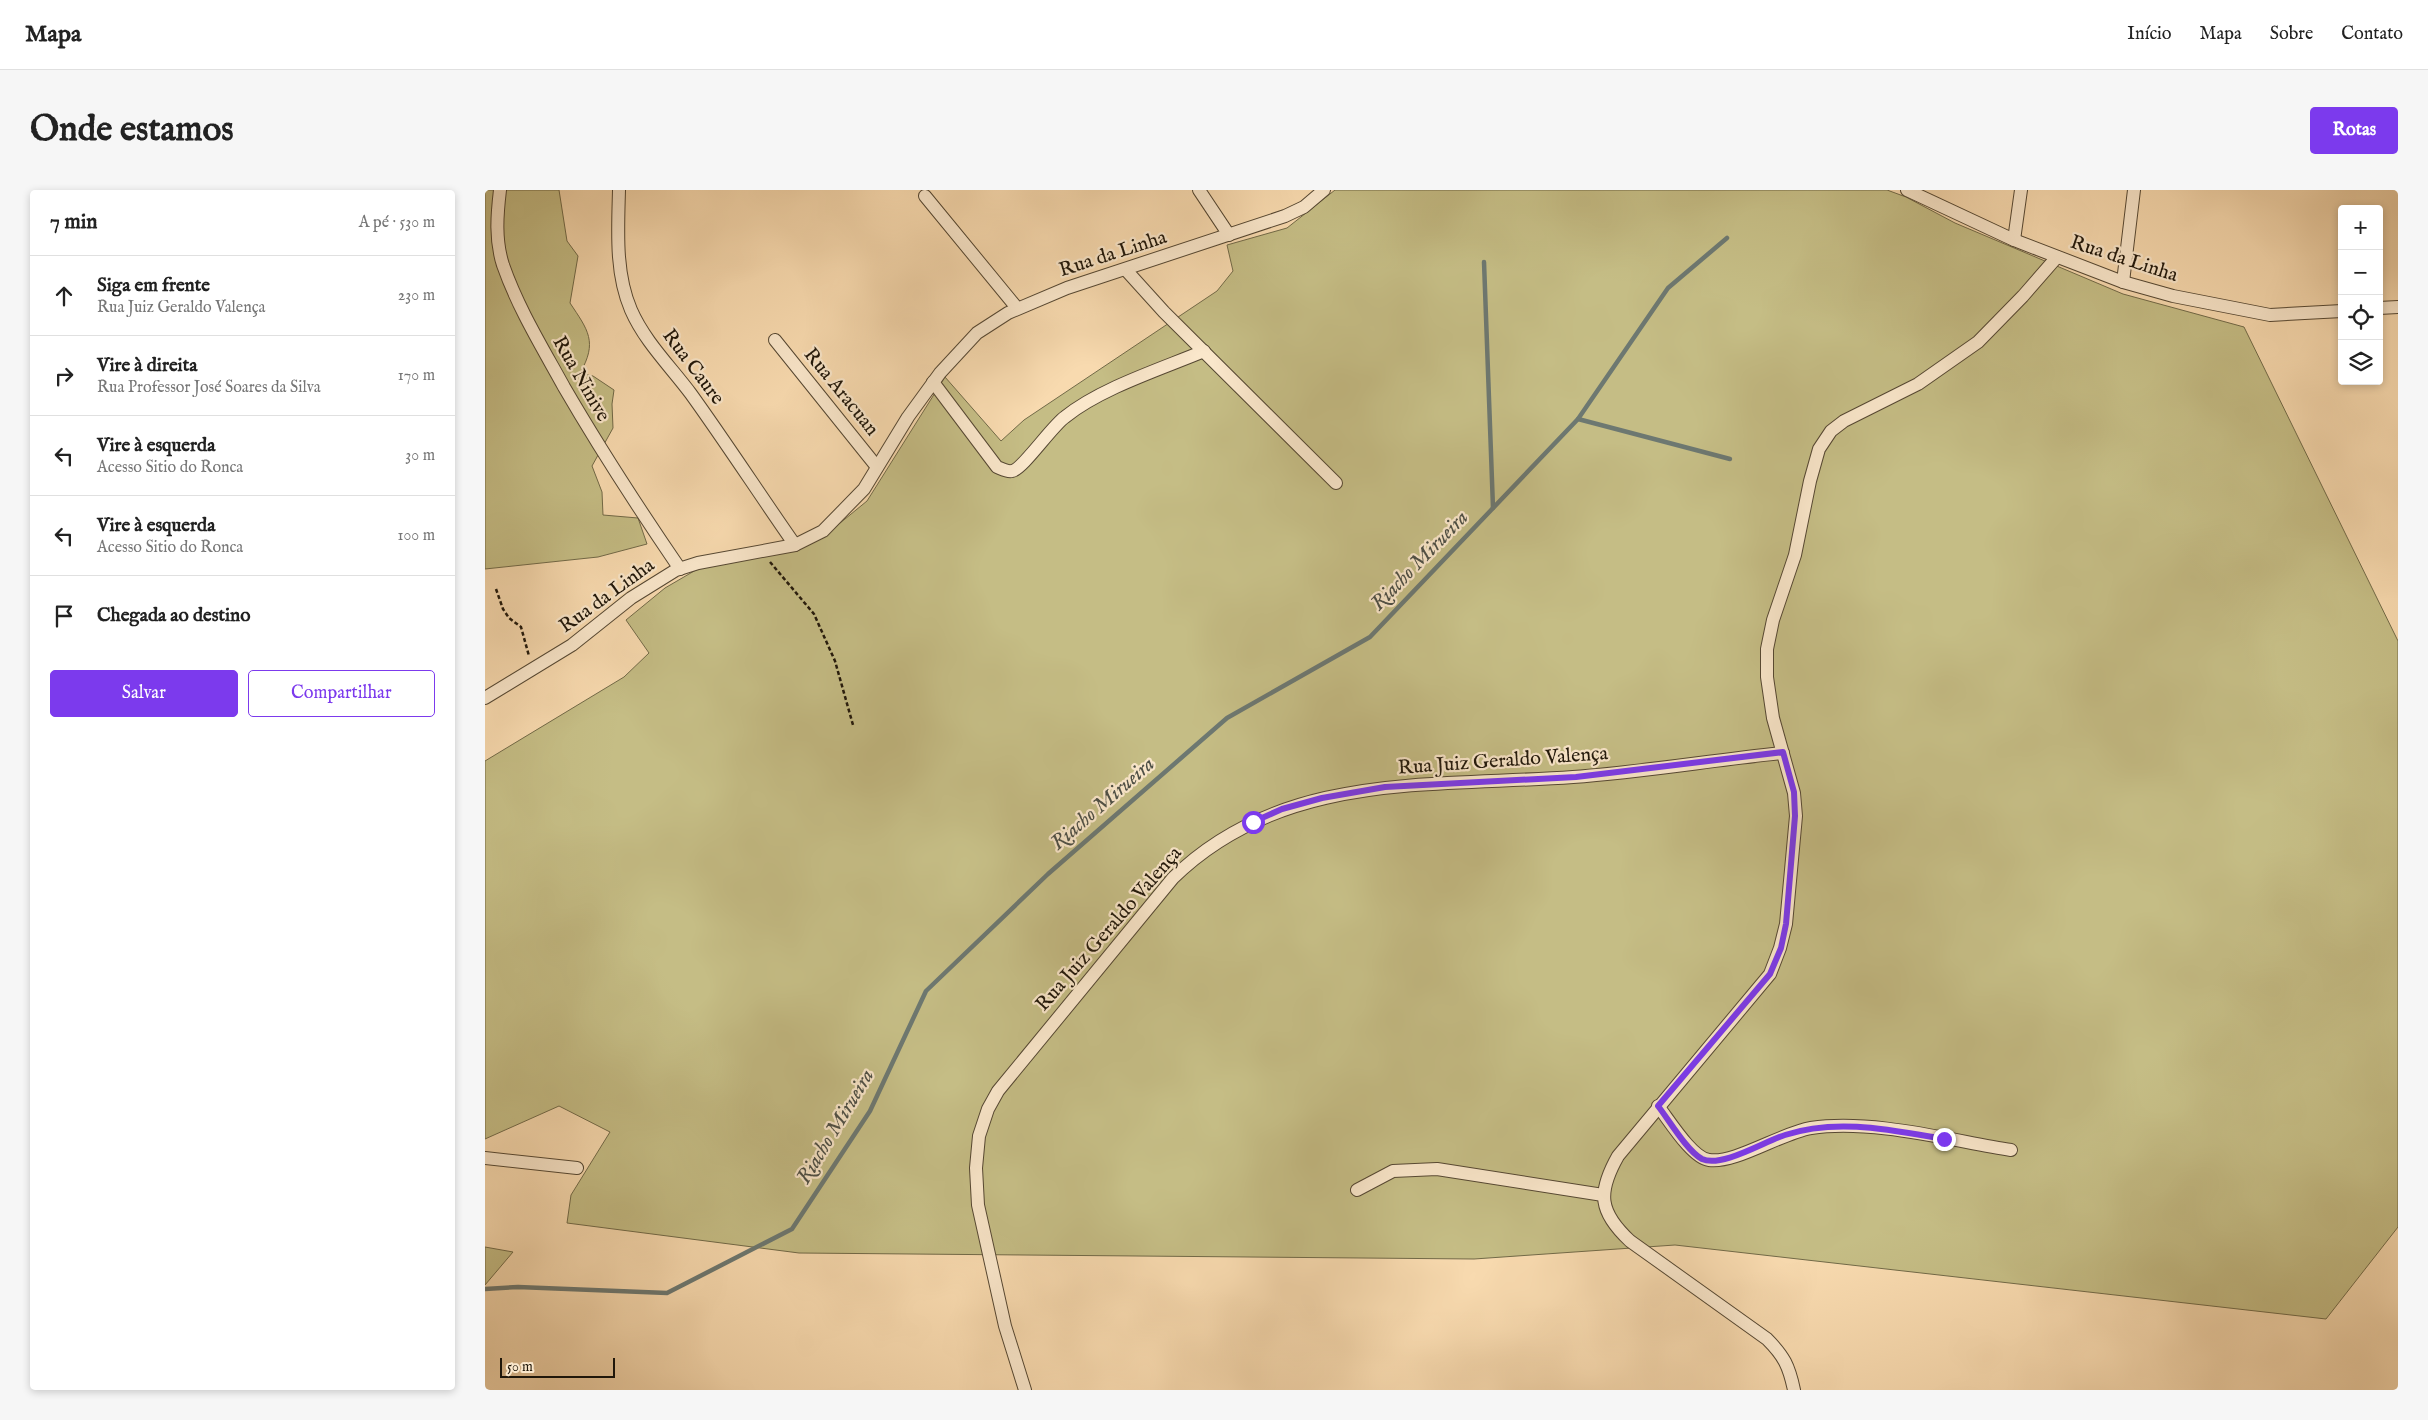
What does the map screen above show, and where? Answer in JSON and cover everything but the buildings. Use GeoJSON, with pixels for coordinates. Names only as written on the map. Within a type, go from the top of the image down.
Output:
{"type":"FeatureCollection","features":[{"type":"Feature","properties":{"kind":"street","name":"Rua Ninive"},"geometry":{"type":"LineString","coordinates":[[500,190],[497,235],[503,264],[535,336],[616,475],[680,569]]}},
{"type":"Feature","properties":{"kind":"street"},"geometry":{"type":"LineString","coordinates":[[1199,190],[1229,235]]}},
{"type":"Feature","properties":{"kind":"street","name":"Rua da Linha"},"geometry":{"type":"LineString","coordinates":[[485,698],[572,645],[631,598],[680,569],[698,563],[795,545],[823,531],[864,489],[908,417],[933,382],[977,333],[1017,308],[1039,298],[1285,216],[1304,207],[1324,190]]}},
{"type":"Feature","properties":{"kind":"street"},"geometry":{"type":"LineString","coordinates":[[2014,240],[2021,190]]}},
{"type":"Feature","properties":{"kind":"street"},"geometry":{"type":"LineString","coordinates":[[2123,282],[2134,190]]}},
{"type":"Feature","properties":{"kind":"street","name":"Rua Caure"},"geometry":{"type":"LineString","coordinates":[[619,191],[621,280],[631,310],[647,339],[713,425],[795,545]]}},
{"type":"Feature","properties":{"kind":"street","name":"Rua da Linha"},"geometry":{"type":"LineString","coordinates":[[1911,191],[2014,240],[2123,282],[2173,296],[2270,314],[2338,311]]}},
{"type":"Feature","properties":{"kind":"street"},"geometry":{"type":"LineString","coordinates":[[925,196],[1017,308]]}},
{"type":"Feature","properties":{"kind":"street"},"geometry":{"type":"LineString","coordinates":[[1794,1390],[1790,1372],[1783,1356],[1767,1339],[1630,1241],[1610,1219],[1606,1212],[1603,1195],[1609,1172],[1630,1140],[1770,974],[1781,948],[1786,924],[1795,816],[1794,792],[1773,718],[1767,677],[1767,649],[1773,620],[1795,555],[1810,481],[1819,449],[1831,430],[1844,421],[1918,384],[1978,342],[2023,296],[2057,257]]}},
{"type":"Feature","properties":{"kind":"street"},"geometry":{"type":"LineString","coordinates":[[1126,270],[1336,483]]}},
{"type":"Feature","properties":{"kind":"street"},"geometry":{"type":"LineString","coordinates":[[2383,308],[2398,307]]}},
{"type":"Feature","properties":{"kind":"street","name":"Rua Aracuan"},"geometry":{"type":"LineString","coordinates":[[775,340],[877,467]]}},
{"type":"Feature","properties":{"kind":"street"},"geometry":{"type":"LineString","coordinates":[[933,382],[997,467],[1012,471],[1019,468],[1037,445],[1063,418],[1077,408],[1111,391],[1204,351]]}},
{"type":"Feature","properties":{"kind":"street","name":"Rua Juiz Geraldo Valença"},"geometry":{"type":"LineString","coordinates":[[1025,1390],[1005,1326],[977,1205],[976,1168],[982,1127],[988,1109],[998,1091],[1173,878],[1193,858],[1253,822],[1282,809],[1355,791],[1472,781],[1576,777],[1783,752]]}},
{"type":"Feature","properties":{"kind":"street"},"geometry":{"type":"LineString","coordinates":[[1658,1106],[1693,1151],[1702,1158],[1710,1160],[1732,1157],[1785,1135],[1835,1125],[1888,1129],[2011,1150]]}},
{"type":"Feature","properties":{"kind":"street"},"geometry":{"type":"LineString","coordinates":[[485,1158],[577,1168]]}},
{"type":"Feature","properties":{"kind":"street"},"geometry":{"type":"LineString","coordinates":[[1357,1190],[1393,1171],[1437,1169],[1603,1195]]}},
{"type":"Feature","properties":{"kind":"path"},"geometry":{"type":"LineString","coordinates":[[761,552],[814,614],[835,661],[853,725]]}},
{"type":"Feature","properties":{"kind":"path"},"geometry":{"type":"LineString","coordinates":[[496,589],[503,609],[509,618],[521,627],[533,669]]}},
{"type":"Feature","properties":{"kind":"shaded area"},"geometry":{"type":"Polygon","coordinates":[[[485,190],[559,190],[567,241],[578,256],[570,303],[589,336],[589,353],[580,373],[593,376],[614,390],[612,404],[613,428],[592,466],[602,492],[603,515],[638,518],[647,544],[598,557],[485,569],[485,190]]]}},
{"type":"Feature","properties":{"kind":"shaded area"},"geometry":{"type":"Polygon","coordinates":[[[1335,190],[1887,190],[1906,197],[1955,223],[2123,294],[2244,327],[2398,641],[2398,1227],[2326,1319],[1675,1245],[1474,1259],[799,1253],[567,1223],[571,1195],[610,1132],[559,1106],[485,1139],[485,761],[624,677],[649,653],[626,620],[665,588],[701,567],[823,537],[867,501],[945,377],[1001,441],[1024,420],[1217,291],[1233,271],[1227,245],[1287,228],[1335,190]]]}},
{"type":"Feature","properties":{"kind":"shaded area"},"geometry":{"type":"Polygon","coordinates":[[[485,1247],[513,1252],[485,1285],[485,1247]]]}},
{"type":"Feature","properties":{"kind":"waterway","name":"Riacho Mirueira"},"geometry":{"type":"LineString","coordinates":[[485,1289],[518,1287],[667,1293],[792,1229],[870,1111],[926,991],[1048,874],[1227,718],[1370,637],[1578,419],[1668,288],[1727,238]]}},
{"type":"Feature","properties":{"kind":"waterway"},"geometry":{"type":"LineString","coordinates":[[1484,262],[1493,508]]}},
{"type":"Feature","properties":{"kind":"waterway"},"geometry":{"type":"LineString","coordinates":[[1578,419],[1730,459]]}},
{"type":"Feature","properties":{"kind":"route"},"geometry":{"type":"LineString","coordinates":[[1253,822],[1282,809],[1322,798],[1385,787],[1576,777],[1783,752],[1794,792],[1795,816],[1786,924],[1781,948],[1770,974],[1658,1106],[1693,1151],[1702,1158],[1710,1160],[1732,1157],[1785,1135],[1835,1125],[1888,1129],[1944,1139]]}}]}
